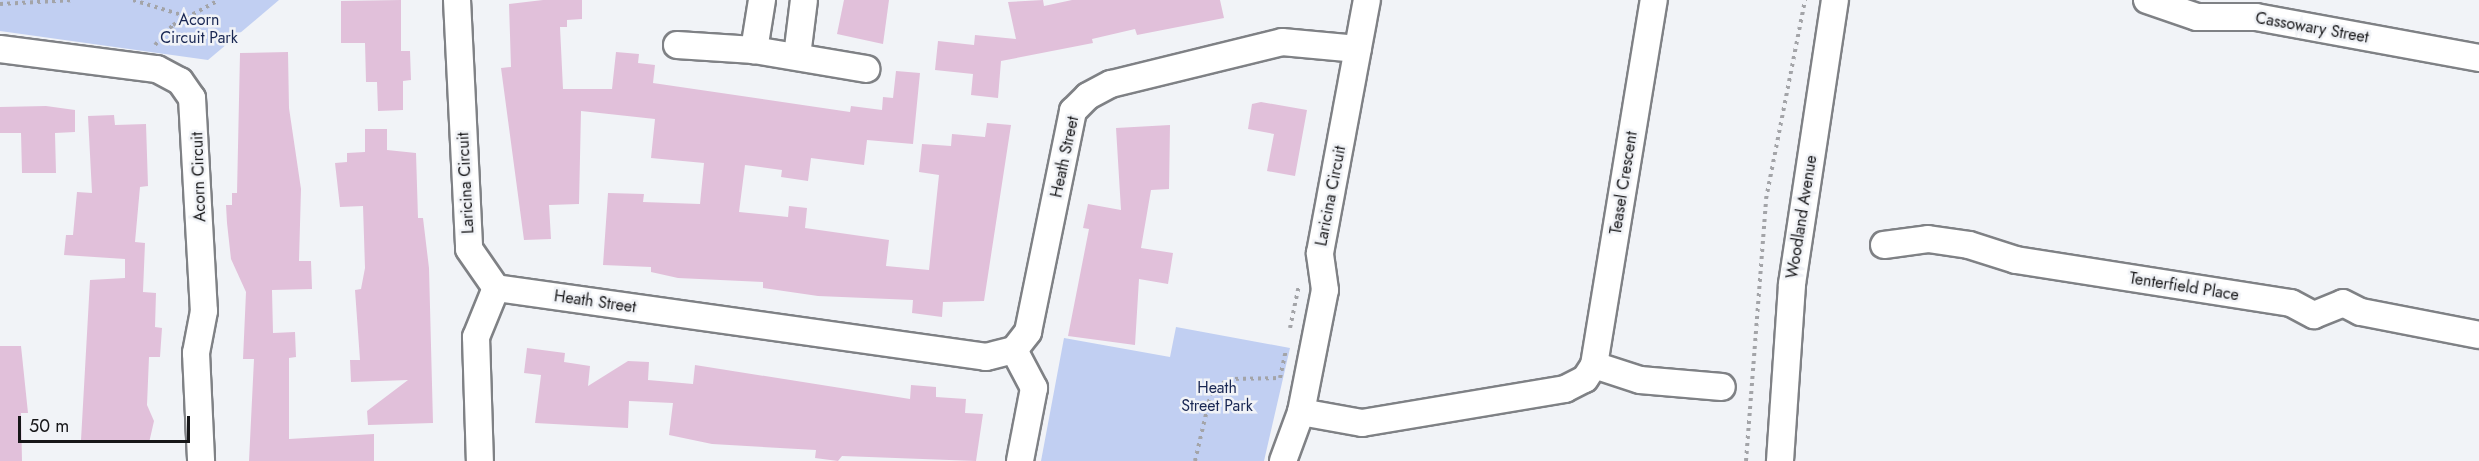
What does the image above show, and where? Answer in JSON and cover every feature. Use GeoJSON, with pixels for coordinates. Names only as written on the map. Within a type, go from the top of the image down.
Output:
{"type":"FeatureCollection","features":[{"type":"Feature","properties":{"kind":"street","name":"Laricina Circuit"},"geometry":{"type":"LineString","coordinates":[[457,0],[469,249],[496,288]]}},
{"type":"Feature","properties":{"kind":"street"},"geometry":{"type":"LineString","coordinates":[[754,50],[762,0]]}},
{"type":"Feature","properties":{"kind":"street"},"geometry":{"type":"LineString","coordinates":[[797,56],[804,0]]}},
{"type":"Feature","properties":{"kind":"street","name":"Laricina Circuit"},"geometry":{"type":"LineString","coordinates":[[1283,461],[1301,412],[1325,290],[1320,253],[1367,0]]}},
{"type":"Feature","properties":{"kind":"street","name":"Teasel Crescent"},"geometry":{"type":"LineString","coordinates":[[1594,365],[1654,0]]}},
{"type":"Feature","properties":{"kind":"street","name":"Woodland Avenue"},"geometry":{"type":"LineString","coordinates":[[1780,461],[1784,435],[1792,284],[1834,0]]}},
{"type":"Feature","properties":{"kind":"street","name":"Cassowary Street"},"geometry":{"type":"LineString","coordinates":[[2147,0],[2197,17],[2256,17],[2479,58]]}},
{"type":"Feature","properties":{"kind":"street","name":"Heath Street"},"geometry":{"type":"LineString","coordinates":[[496,288],[986,357],[1014,350],[1028,332],[1073,111],[1088,96],[1111,84],[1282,42],[1358,50]]}},
{"type":"Feature","properties":{"kind":"street"},"geometry":{"type":"LineString","coordinates":[[677,45],[754,50],[866,69]]}},
{"type":"Feature","properties":{"kind":"street","name":"Acorn Circuit"},"geometry":{"type":"LineString","coordinates":[[0,49],[144,68],[180,81],[192,98],[196,119],[204,311],[196,353],[201,461]]}},
{"type":"Feature","properties":{"kind":"street","name":"Tenterfield Place"},"geometry":{"type":"LineString","coordinates":[[1884,245],[1928,239],[1969,245],[2016,260],[2291,303],[2314,315],[2343,303],[2361,312],[2479,335]]}},
{"type":"Feature","properties":{"kind":"street"},"geometry":{"type":"LineString","coordinates":[[480,461],[476,337],[496,288]]}},
{"type":"Feature","properties":{"kind":"street"},"geometry":{"type":"LineString","coordinates":[[1014,350],[1034,388],[1020,461]]}},
{"type":"Feature","properties":{"kind":"street"},"geometry":{"type":"LineString","coordinates":[[1301,412],[1362,423],[1565,389],[1585,379],[1594,365],[1640,380],[1722,387]]}},
{"type":"Feature","properties":{"kind":"street","name":"Woodland Avenue"},"geometry":{"type":"LineString","coordinates":[[1784,435],[1793,461]]}},
{"type":"Feature","properties":{"kind":"path"},"geometry":{"type":"LineString","coordinates":[[0,4],[75,0]]}},
{"type":"Feature","properties":{"kind":"path"},"geometry":{"type":"LineString","coordinates":[[132,0],[185,17]]}},
{"type":"Feature","properties":{"kind":"path"},"geometry":{"type":"LineString","coordinates":[[144,68],[156,41],[185,17],[219,0]]}},
{"type":"Feature","properties":{"kind":"path"},"geometry":{"type":"LineString","coordinates":[[1746,461],[1766,199],[1805,0]]}},
{"type":"Feature","properties":{"kind":"green space","name":"Acorn Circuit Park"},"geometry":{"type":"Polygon","coordinates":[[[0,0],[279,0],[208,60],[0,31],[0,0]]]}},
{"type":"Feature","properties":{"kind":"green space","name":"Heath Street Park"},"geometry":{"type":"Polygon","coordinates":[[[1176,327],[1290,348],[1264,461],[1041,461],[1064,338],[1170,357],[1176,327]]]}},
{"type":"Feature","properties":{"kind":"building"},"geometry":{"type":"Polygon","coordinates":[[[401,0],[401,51],[410,51],[411,80],[403,81],[403,110],[378,111],[377,82],[366,82],[365,43],[341,43],[341,1],[401,0]]]}},
{"type":"Feature","properties":{"kind":"building"},"geometry":{"type":"Polygon","coordinates":[[[543,0],[582,0],[582,19],[567,20],[567,27],[560,27],[563,89],[612,89],[616,52],[639,54],[638,63],[655,65],[653,83],[850,112],[851,106],[882,110],[883,97],[893,98],[896,71],[920,73],[913,144],[867,140],[864,165],[811,158],[808,181],[781,177],[782,170],[745,165],[739,212],[788,217],[789,206],[807,208],[805,228],[889,240],[886,266],[929,270],[939,175],[919,172],[922,144],[951,146],[952,134],[985,137],[987,123],[1011,125],[984,301],[943,302],[942,317],[912,313],[913,300],[818,296],[763,288],[763,282],[678,278],[651,272],[651,267],[603,265],[608,193],[644,194],[643,202],[700,204],[704,163],[651,158],[655,119],[581,111],[579,204],[549,205],[551,239],[524,240],[501,68],[511,67],[509,4],[543,0]]]}},
{"type":"Feature","properties":{"kind":"building"},"geometry":{"type":"Polygon","coordinates":[[[844,0],[889,0],[883,44],[837,34],[844,0]]]}},
{"type":"Feature","properties":{"kind":"building"},"geometry":{"type":"Polygon","coordinates":[[[1043,0],[1044,6],[1072,0],[1220,0],[1224,18],[1137,35],[1135,29],[1092,39],[1093,43],[1001,61],[998,98],[971,95],[973,74],[935,70],[938,41],[974,45],[975,35],[1016,39],[1008,2],[1043,0]]]}},
{"type":"Feature","properties":{"kind":"building"},"geometry":{"type":"Polygon","coordinates":[[[288,52],[289,108],[301,189],[299,261],[311,261],[312,289],[272,290],[273,333],[295,332],[296,357],[289,358],[289,439],[374,434],[374,461],[249,461],[254,359],[243,359],[246,292],[231,259],[226,205],[232,205],[232,193],[237,193],[240,53],[288,52]]]}},
{"type":"Feature","properties":{"kind":"building"},"geometry":{"type":"Polygon","coordinates":[[[1261,102],[1307,110],[1295,176],[1267,171],[1274,134],[1248,129],[1252,104],[1261,102]]]}},
{"type":"Feature","properties":{"kind":"building"},"geometry":{"type":"Polygon","coordinates":[[[46,106],[75,110],[75,132],[55,133],[56,173],[22,173],[21,133],[0,133],[0,107],[46,106]]]}},
{"type":"Feature","properties":{"kind":"building"},"geometry":{"type":"Polygon","coordinates":[[[114,115],[115,125],[146,124],[148,186],[140,187],[135,242],[145,243],[143,292],[156,293],[155,327],[162,328],[160,357],[149,357],[147,405],[154,421],[149,443],[81,440],[90,280],[125,278],[125,259],[64,255],[66,235],[73,235],[77,192],[92,193],[88,116],[114,115]]]}},
{"type":"Feature","properties":{"kind":"building"},"geometry":{"type":"Polygon","coordinates":[[[1170,125],[1169,189],[1151,190],[1141,248],[1173,253],[1168,284],[1139,279],[1135,345],[1068,336],[1089,229],[1083,228],[1088,204],[1121,210],[1116,128],[1170,125]]]}},
{"type":"Feature","properties":{"kind":"building"},"geometry":{"type":"Polygon","coordinates":[[[365,129],[387,129],[387,150],[416,153],[418,218],[423,218],[429,268],[433,423],[368,425],[367,411],[408,380],[351,382],[350,360],[360,360],[355,290],[361,289],[365,268],[363,206],[340,207],[335,163],[347,162],[347,153],[365,152],[365,129]]]}},
{"type":"Feature","properties":{"kind":"building"},"geometry":{"type":"Polygon","coordinates":[[[0,346],[21,346],[28,413],[21,413],[22,461],[0,461],[0,346]]]}},
{"type":"Feature","properties":{"kind":"building"},"geometry":{"type":"Polygon","coordinates":[[[527,348],[565,353],[564,362],[590,366],[588,386],[628,361],[649,362],[648,380],[693,384],[695,365],[910,399],[911,385],[936,387],[936,397],[966,399],[965,413],[983,414],[976,461],[842,456],[838,461],[815,458],[816,450],[712,444],[669,435],[673,403],[629,401],[628,428],[535,423],[541,375],[524,373],[527,348]]]}}]}
